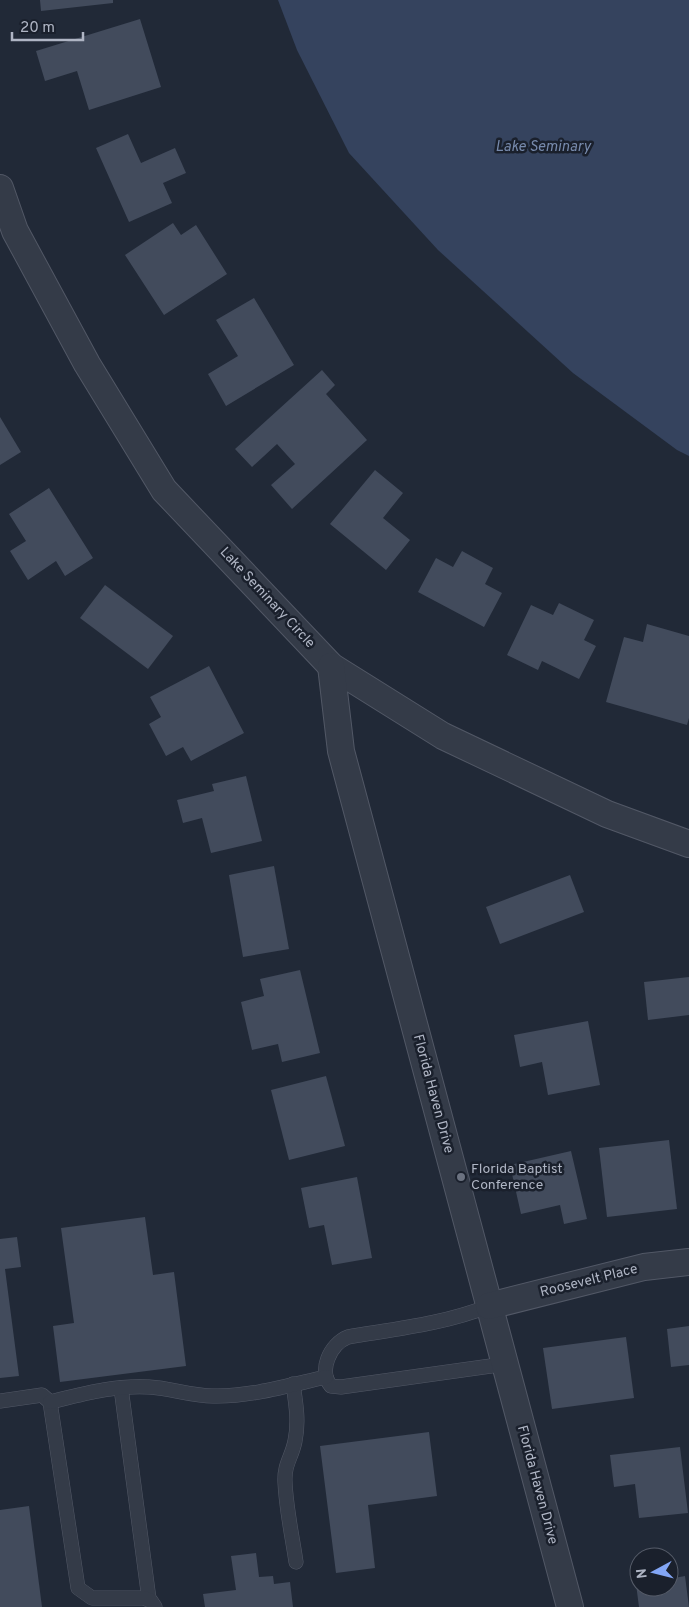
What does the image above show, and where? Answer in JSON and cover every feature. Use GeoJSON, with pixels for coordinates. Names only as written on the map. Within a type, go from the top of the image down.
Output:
{"type":"FeatureCollection","features":[{"type":"Feature","properties":{"kind":"street","name":"Lake Seminary Circle"},"geometry":{"type":"LineString","coordinates":[[0,188],[15,231],[87,364],[164,490],[331,666],[443,736],[607,814],[689,844]]}},
{"type":"Feature","properties":{"kind":"street","name":"Florida Haven Drive"},"geometry":{"type":"LineString","coordinates":[[331,666],[341,751],[570,1607]]}},
{"type":"Feature","properties":{"kind":"street","name":"Roosevelt Place"},"geometry":{"type":"LineString","coordinates":[[489,1306],[644,1267],[689,1262]]}},
{"type":"Feature","properties":{"kind":"lane"},"geometry":{"type":"LineString","coordinates":[[489,1306],[471,1314],[436,1322],[348,1336],[340,1340],[332,1349],[325,1370],[327,1381],[331,1386],[341,1387],[505,1364]]}},
{"type":"Feature","properties":{"kind":"lane"},"geometry":{"type":"LineString","coordinates":[[50,1402],[91,1392],[121,1388],[149,1387],[213,1396],[266,1390],[326,1377]]}},
{"type":"Feature","properties":{"kind":"lane"},"geometry":{"type":"LineString","coordinates":[[293,1384],[297,1427],[295,1444],[286,1464],[285,1482],[296,1562]]}},
{"type":"Feature","properties":{"kind":"lane"},"geometry":{"type":"LineString","coordinates":[[121,1388],[152,1603]]}},
{"type":"Feature","properties":{"kind":"lane"},"geometry":{"type":"LineString","coordinates":[[0,1401],[42,1395],[50,1402],[78,1588],[92,1598],[139,1597],[152,1603]]}},
{"type":"Feature","properties":{"kind":"water","name":"Lake Seminary"},"geometry":{"type":"Polygon","coordinates":[[[278,0],[689,0],[689,456],[677,450],[573,373],[438,250],[349,153],[297,50],[278,0]]]}},
{"type":"Feature","properties":{"kind":"building"},"geometry":{"type":"Polygon","coordinates":[[[40,0],[113,0],[113,3],[41,11],[40,0]]]}},
{"type":"Feature","properties":{"kind":"building"},"geometry":{"type":"Polygon","coordinates":[[[140,19],[161,87],[89,110],[77,71],[45,81],[36,51],[140,19]]]}},
{"type":"Feature","properties":{"kind":"building"},"geometry":{"type":"Polygon","coordinates":[[[128,134],[141,163],[175,148],[186,173],[163,183],[172,203],[129,222],[96,148],[128,134]]]}},
{"type":"Feature","properties":{"kind":"building"},"geometry":{"type":"Polygon","coordinates":[[[173,223],[181,235],[196,225],[227,274],[164,315],[125,255],[173,223]]]}},
{"type":"Feature","properties":{"kind":"building"},"geometry":{"type":"Polygon","coordinates":[[[254,298],[294,365],[226,406],[208,374],[238,356],[216,320],[254,298]]]}},
{"type":"Feature","properties":{"kind":"building"},"geometry":{"type":"Polygon","coordinates":[[[322,370],[335,385],[326,394],[367,440],[292,509],[271,485],[295,464],[277,444],[252,467],[235,449],[322,370]]]}},
{"type":"Feature","properties":{"kind":"building"},"geometry":{"type":"Polygon","coordinates":[[[0,417],[21,452],[0,465],[0,417]]]}},
{"type":"Feature","properties":{"kind":"building"},"geometry":{"type":"Polygon","coordinates":[[[375,470],[403,493],[383,518],[410,540],[386,570],[330,524],[375,470]]]}},
{"type":"Feature","properties":{"kind":"building"},"geometry":{"type":"Polygon","coordinates":[[[49,488],[93,558],[65,576],[56,561],[28,580],[10,551],[26,541],[9,514],[49,488]]]}},
{"type":"Feature","properties":{"kind":"building"},"geometry":{"type":"Polygon","coordinates":[[[462,551],[493,568],[485,584],[502,593],[484,627],[418,592],[436,558],[453,567],[462,551]]]}},
{"type":"Feature","properties":{"kind":"building"},"geometry":{"type":"Polygon","coordinates":[[[105,585],[173,636],[148,669],[80,618],[105,585]]]}},
{"type":"Feature","properties":{"kind":"building"},"geometry":{"type":"Polygon","coordinates":[[[559,603],[594,620],[584,640],[596,646],[579,679],[542,661],[538,670],[507,655],[531,605],[553,615],[559,603]]]}},
{"type":"Feature","properties":{"kind":"building"},"geometry":{"type":"Polygon","coordinates":[[[647,624],[689,636],[689,718],[687,725],[606,702],[624,637],[643,642],[647,624]]]}},
{"type":"Feature","properties":{"kind":"building"},"geometry":{"type":"Polygon","coordinates":[[[209,666],[244,733],[191,761],[183,747],[166,756],[149,724],[161,717],[150,697],[209,666]]]}},
{"type":"Feature","properties":{"kind":"building"},"geometry":{"type":"Polygon","coordinates":[[[246,776],[262,841],[211,853],[202,818],[183,823],[177,800],[214,791],[212,784],[246,776]]]}},
{"type":"Feature","properties":{"kind":"building"},"geometry":{"type":"Polygon","coordinates":[[[274,866],[289,949],[243,957],[229,875],[274,866]]]}},
{"type":"Feature","properties":{"kind":"building"},"geometry":{"type":"Polygon","coordinates":[[[570,875],[584,912],[500,944],[486,907],[570,875]]]}},
{"type":"Feature","properties":{"kind":"building"},"geometry":{"type":"Polygon","coordinates":[[[300,970],[320,1053],[282,1062],[278,1044],[252,1050],[241,1002],[264,996],[260,979],[300,970]]]}},
{"type":"Feature","properties":{"kind":"building"},"geometry":{"type":"Polygon","coordinates":[[[689,977],[689,1015],[648,1020],[644,982],[689,977]]]}},
{"type":"Feature","properties":{"kind":"building"},"geometry":{"type":"Polygon","coordinates":[[[588,1021],[600,1085],[548,1095],[542,1062],[520,1067],[514,1035],[588,1021]]]}},
{"type":"Feature","properties":{"kind":"building"},"geometry":{"type":"Polygon","coordinates":[[[326,1076],[345,1146],[289,1160],[271,1090],[326,1076]]]}},
{"type":"Feature","properties":{"kind":"building"},"geometry":{"type":"Polygon","coordinates":[[[669,1140],[677,1209],[607,1217],[599,1148],[669,1140]]]}},
{"type":"Feature","properties":{"kind":"building"},"geometry":{"type":"Polygon","coordinates":[[[571,1151],[587,1219],[564,1224],[560,1205],[521,1214],[510,1165],[571,1151]]]}},
{"type":"Feature","properties":{"kind":"building"},"geometry":{"type":"Polygon","coordinates":[[[357,1177],[372,1258],[332,1265],[324,1225],[309,1228],[301,1188],[357,1177]]]}},
{"type":"Feature","properties":{"kind":"building"},"geometry":{"type":"Polygon","coordinates":[[[145,1217],[153,1275],[174,1272],[186,1366],[60,1382],[53,1326],[74,1323],[61,1228],[145,1217]]]}},
{"type":"Feature","properties":{"kind":"building"},"geometry":{"type":"Polygon","coordinates":[[[17,1237],[21,1267],[5,1269],[19,1376],[0,1378],[0,1239],[17,1237]]]}},
{"type":"Feature","properties":{"kind":"building"},"geometry":{"type":"Polygon","coordinates":[[[689,1326],[689,1365],[671,1367],[667,1329],[689,1326]]]}},
{"type":"Feature","properties":{"kind":"building"},"geometry":{"type":"Polygon","coordinates":[[[626,1337],[634,1398],[552,1409],[543,1348],[626,1337]]]}},
{"type":"Feature","properties":{"kind":"building"},"geometry":{"type":"Polygon","coordinates":[[[429,1432],[437,1496],[368,1505],[375,1568],[336,1573],[320,1446],[429,1432]]]}},
{"type":"Feature","properties":{"kind":"building"},"geometry":{"type":"Polygon","coordinates":[[[680,1447],[688,1513],[639,1518],[635,1484],[614,1487],[610,1455],[680,1447]]]}},
{"type":"Feature","properties":{"kind":"building"},"geometry":{"type":"Polygon","coordinates":[[[29,1506],[42,1607],[0,1607],[0,1510],[29,1506]]]}},
{"type":"Feature","properties":{"kind":"building"},"geometry":{"type":"Polygon","coordinates":[[[256,1553],[259,1577],[273,1576],[274,1584],[290,1582],[293,1607],[205,1607],[203,1594],[236,1590],[231,1556],[256,1553]]]}},
{"type":"Feature","properties":{"kind":"building"},"geometry":{"type":"Polygon","coordinates":[[[685,1576],[689,1607],[639,1607],[638,1597],[679,1597],[679,1577],[685,1576]]]}},
{"type":"Feature","properties":{"kind":"place","name":"Florida Baptist Conference"},"geometry":{"type":"Point","coordinates":[461,1177]}}]}
